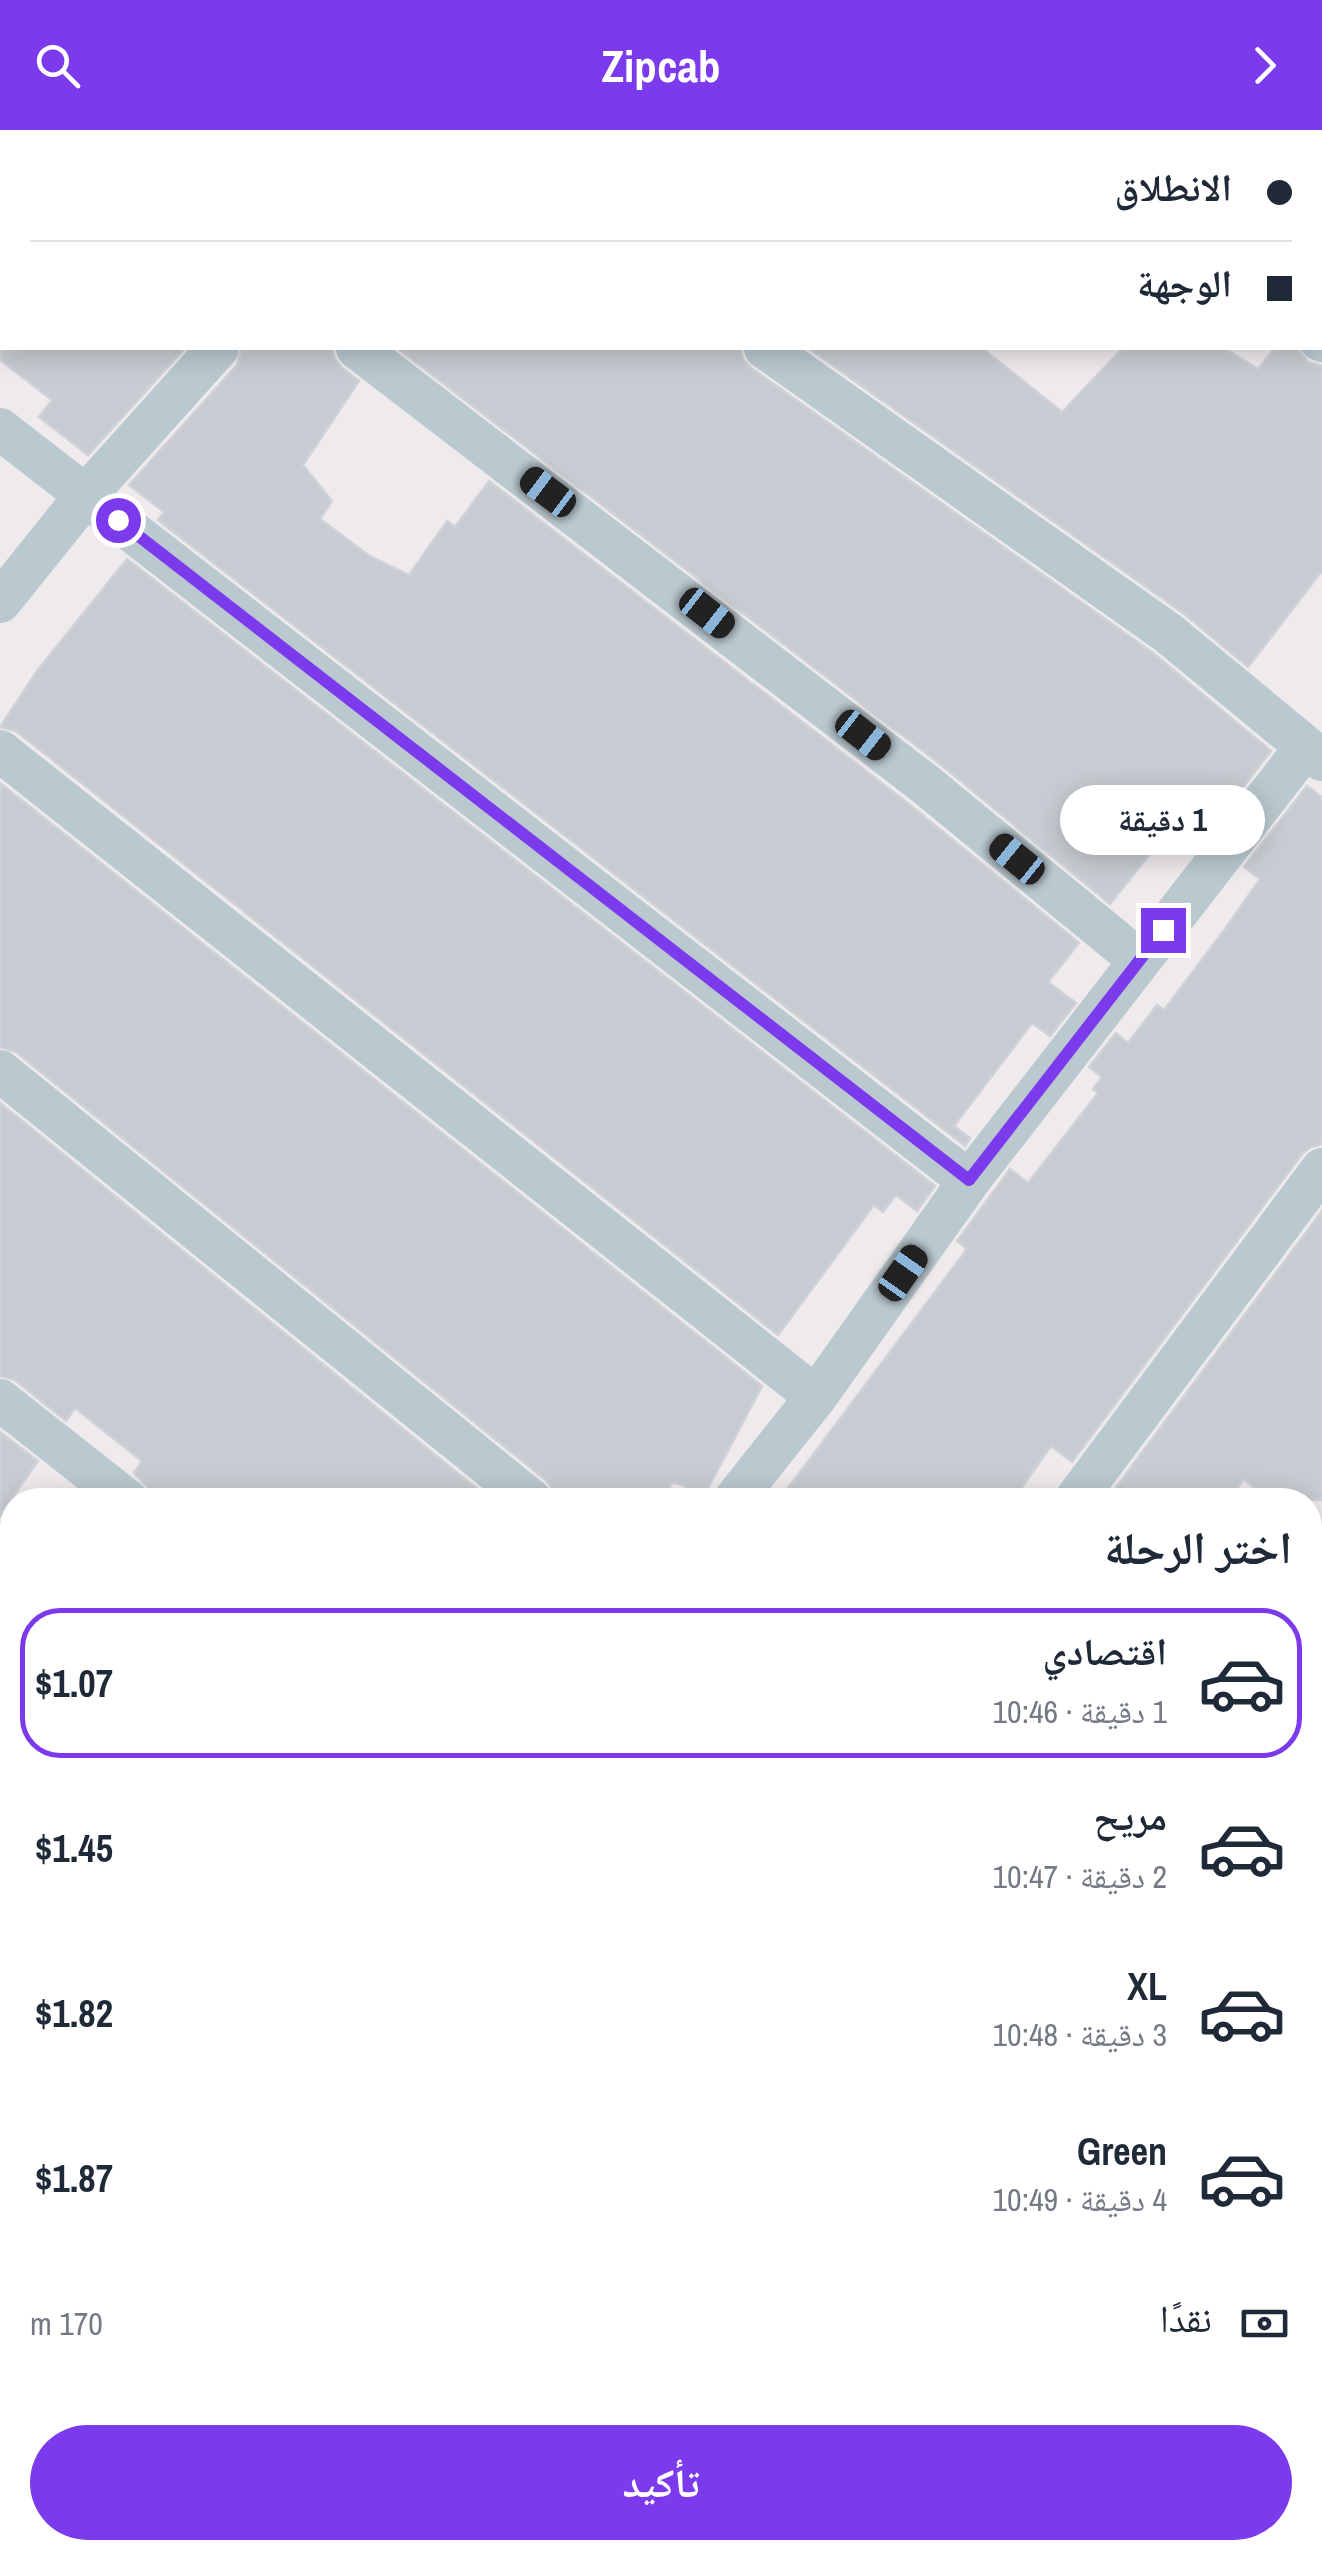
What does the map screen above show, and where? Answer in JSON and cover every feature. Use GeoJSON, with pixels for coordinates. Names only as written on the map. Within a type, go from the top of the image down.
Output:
{"type":"FeatureCollection","features":[{"type":"Feature","properties":{"kind":"street"},"geometry":{"type":"LineString","coordinates":[[0,602],[86,496],[216,350]]}},
{"type":"Feature","properties":{"kind":"street"},"geometry":{"type":"LineString","coordinates":[[360,350],[894,759],[1139,960]]}},
{"type":"Feature","properties":{"kind":"street"},"geometry":{"type":"LineString","coordinates":[[744,1488],[816,1397],[969,1180],[1139,960],[1314,754],[1168,633],[769,350]]}},
{"type":"Feature","properties":{"kind":"street"},"geometry":{"type":"LineString","coordinates":[[0,428],[969,1180]]}},
{"type":"Feature","properties":{"kind":"street"},"geometry":{"type":"LineString","coordinates":[[0,751],[816,1397]]}},
{"type":"Feature","properties":{"kind":"street"},"geometry":{"type":"LineString","coordinates":[[0,1070],[516,1488]]}},
{"type":"Feature","properties":{"kind":"street"},"geometry":{"type":"LineString","coordinates":[[1083,1488],[1322,1169]]}},
{"type":"Feature","properties":{"kind":"street"},"geometry":{"type":"LineString","coordinates":[[0,1400],[112,1488]]}},
{"type":"Feature","properties":{"kind":"building"},"geometry":{"type":"Polygon","coordinates":[[[0,350],[183,350],[88,455],[39,417],[52,400],[0,360],[0,350]]]}},
{"type":"Feature","properties":{"kind":"building"},"geometry":{"type":"Polygon","coordinates":[[[241,350],[332,350],[341,367],[359,381],[303,465],[332,501],[320,519],[368,555],[409,575],[447,521],[455,527],[489,481],[909,804],[1079,943],[1048,982],[1076,1003],[1050,1036],[1032,1023],[954,1126],[970,1138],[965,1146],[158,520],[164,512],[129,485],[237,365],[241,350]]]}},
{"type":"Feature","properties":{"kind":"building"},"geometry":{"type":"Polygon","coordinates":[[[400,350],[741,350],[751,368],[1153,653],[1271,751],[1205,836],[1180,817],[1110,904],[940,764],[400,350]]]}},
{"type":"Feature","properties":{"kind":"building"},"geometry":{"type":"Polygon","coordinates":[[[811,350],[984,350],[1062,412],[1121,350],[1227,350],[1258,369],[1273,350],[1299,350],[1308,362],[1322,366],[1322,571],[1248,667],[1183,613],[811,350]]]}},
{"type":"Feature","properties":{"kind":"building"},"geometry":{"type":"Polygon","coordinates":[[[127,559],[935,1186],[917,1211],[896,1195],[883,1212],[874,1205],[778,1335],[16,731],[0,727],[37,671],[127,559]]]}},
{"type":"Feature","properties":{"kind":"building"},"geometry":{"type":"Polygon","coordinates":[[[0,783],[762,1386],[708,1488],[689,1488],[673,1482],[669,1488],[552,1488],[16,1052],[0,1047],[0,783]]]}},
{"type":"Feature","properties":{"kind":"building"},"geometry":{"type":"Polygon","coordinates":[[[1307,786],[1322,797],[1322,1144],[1302,1154],[1072,1462],[1051,1446],[1021,1488],[788,1488],[967,1249],[957,1241],[1010,1169],[1028,1183],[1098,1093],[1093,1089],[1102,1077],[1089,1067],[1116,1033],[1128,1043],[1157,1005],[1164,1010],[1225,929],[1260,879],[1244,867],[1307,786]]]}},
{"type":"Feature","properties":{"kind":"building"},"geometry":{"type":"Polygon","coordinates":[[[0,1103],[476,1488],[148,1488],[134,1473],[142,1461],[75,1408],[66,1421],[15,1380],[0,1376],[0,1103]]]}},
{"type":"Feature","properties":{"kind":"building"},"geometry":{"type":"Polygon","coordinates":[[[1322,1211],[1322,1488],[1255,1488],[1244,1480],[1237,1488],[1115,1488],[1322,1211]]]}},
{"type":"Feature","properties":{"kind":"building"},"geometry":{"type":"Polygon","coordinates":[[[0,1432],[38,1461],[19,1488],[0,1488],[0,1432]]]}},
{"type":"Feature","properties":{"kind":"route"},"geometry":{"type":"LineString","coordinates":[[118,520],[969,1180],[1163,930]]}}]}
